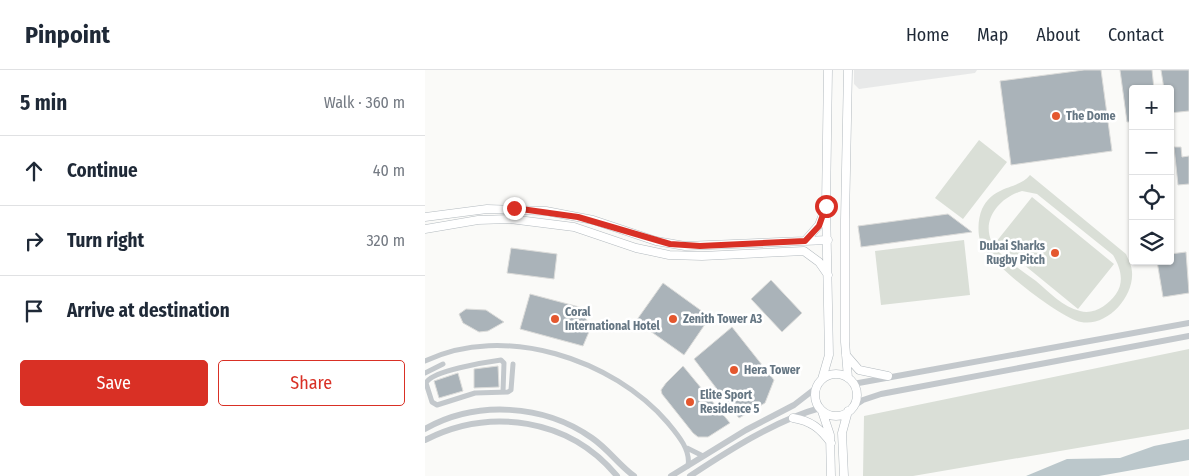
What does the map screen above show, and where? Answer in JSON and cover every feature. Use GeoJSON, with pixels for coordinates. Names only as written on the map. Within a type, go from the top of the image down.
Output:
{"type":"FeatureCollection","features":[{"type":"Feature","properties":{"kind":"main road"},"geometry":{"type":"LineString","coordinates":[[828,70],[826,206],[829,355],[822,379],[816,388],[815,399],[829,428],[831,475]]}},
{"type":"Feature","properties":{"kind":"main road"},"geometry":{"type":"LineString","coordinates":[[844,475],[842,433],[856,398],[850,381],[846,355],[848,70]]}},
{"type":"Feature","properties":{"kind":"main road"},"geometry":{"type":"LineString","coordinates":[[805,241],[819,226],[826,206]]}},
{"type":"Feature","properties":{"kind":"main road"},"geometry":{"type":"LineString","coordinates":[[425,217],[460,211],[514,208],[578,217],[670,244],[700,246],[828,240]]}},
{"type":"Feature","properties":{"kind":"main road"},"geometry":{"type":"LineString","coordinates":[[425,229],[478,220],[509,220],[574,228],[636,248],[669,255],[702,256],[804,251],[819,262],[828,275]]}},
{"type":"Feature","properties":{"kind":"main road"},"geometry":{"type":"LineString","coordinates":[[846,355],[859,370],[888,376]]}},
{"type":"Feature","properties":{"kind":"main road"},"geometry":{"type":"LineString","coordinates":[[822,379],[837,374],[850,381]]}},
{"type":"Feature","properties":{"kind":"main road"},"geometry":{"type":"LineString","coordinates":[[821,409],[832,415],[850,409]]}},
{"type":"Feature","properties":{"kind":"main road"},"geometry":{"type":"LineString","coordinates":[[793,418],[813,424],[822,430],[831,443]]}},
{"type":"Feature","properties":{"kind":"street"},"geometry":{"type":"LineString","coordinates":[[850,381],[1070,346],[1189,323]]}},
{"type":"Feature","properties":{"kind":"street"},"geometry":{"type":"LineString","coordinates":[[850,409],[875,396],[1189,336]]}},
{"type":"Feature","properties":{"kind":"street"},"geometry":{"type":"LineString","coordinates":[[425,361],[440,354],[476,346],[512,347],[554,353],[582,362],[622,382],[647,402],[674,429],[685,446],[689,458],[687,466]]}},
{"type":"Feature","properties":{"kind":"street"},"geometry":{"type":"LineString","coordinates":[[1047,362],[1050,352],[1070,346]]}},
{"type":"Feature","properties":{"kind":"street"},"geometry":{"type":"LineString","coordinates":[[440,354],[446,372]]}},
{"type":"Feature","properties":{"kind":"street"},"geometry":{"type":"LineString","coordinates":[[503,392],[504,364],[501,360],[431,376],[427,380],[427,386],[435,404],[475,393],[503,392],[511,390],[513,364]]}},
{"type":"Feature","properties":{"kind":"street"},"geometry":{"type":"LineString","coordinates":[[425,373],[443,364]]}},
{"type":"Feature","properties":{"kind":"street"},"geometry":{"type":"LineString","coordinates":[[425,388],[429,398]]}},
{"type":"Feature","properties":{"kind":"street"},"geometry":{"type":"LineString","coordinates":[[671,476],[703,456],[794,406],[816,388]]}},
{"type":"Feature","properties":{"kind":"street"},"geometry":{"type":"LineString","coordinates":[[690,476],[793,418],[821,409]]}},
{"type":"Feature","properties":{"kind":"street"},"geometry":{"type":"LineString","coordinates":[[425,429],[449,418],[482,411],[510,410],[533,413],[579,430],[604,447],[634,476]]}},
{"type":"Feature","properties":{"kind":"street"},"geometry":{"type":"LineString","coordinates":[[425,440],[470,424],[503,420],[519,422],[551,429],[579,443],[604,462],[617,476]]}},
{"type":"Feature","properties":{"kind":"street"},"geometry":{"type":"LineString","coordinates":[[685,446],[703,456]]}},
{"type":"Feature","properties":{"kind":"shaded area"},"geometry":{"type":"Polygon","coordinates":[[[854,70],[977,70],[975,73],[859,89],[854,84],[854,70]]]}},
{"type":"Feature","properties":{"kind":"shaded area"},"geometry":{"type":"Polygon","coordinates":[[[979,140],[1007,162],[963,219],[935,198],[979,140]]]}},
{"type":"Feature","properties":{"kind":"shaded area"},"geometry":{"type":"Polygon","coordinates":[[[1030,175],[1126,254],[1132,270],[1129,291],[1124,300],[1109,315],[1091,322],[1081,322],[1071,318],[1026,288],[996,263],[986,251],[979,235],[979,221],[982,209],[993,195],[1019,183],[1030,175]],[[1022,191],[1012,195],[997,207],[989,224],[992,243],[999,252],[1057,299],[1080,311],[1090,312],[1100,308],[1113,298],[1119,289],[1121,279],[1118,264],[1113,255],[1037,194],[1022,191]]]}},
{"type":"Feature","properties":{"kind":"shaded area","name":"Dubai Sharks Rugby Pitch"},"geometry":{"type":"Polygon","coordinates":[[[1032,197],[1114,264],[1078,309],[996,242],[1032,197]]]}},
{"type":"Feature","properties":{"kind":"shaded area"},"geometry":{"type":"Polygon","coordinates":[[[964,240],[970,295],[881,305],[875,251],[964,240]]]}},
{"type":"Feature","properties":{"kind":"shaded area"},"geometry":{"type":"Polygon","coordinates":[[[1189,349],[1189,429],[913,476],[863,476],[864,416],[1189,349]]]}},
{"type":"Feature","properties":{"kind":"shaded area"},"geometry":{"type":"Polygon","coordinates":[[[1189,439],[1189,460],[1099,476],[1026,476],[1067,459],[1120,458],[1154,446],[1189,439]]]}},
{"type":"Feature","properties":{"kind":"building","name":"The Dome"},"geometry":{"type":"Polygon","coordinates":[[[1084,70],[1101,70],[1112,151],[1011,165],[1000,81],[1084,70]]]}},
{"type":"Feature","properties":{"kind":"building"},"geometry":{"type":"Polygon","coordinates":[[[1120,70],[1152,70],[1154,85],[1129,85],[1129,122],[1127,122],[1120,70]]]}},
{"type":"Feature","properties":{"kind":"building"},"geometry":{"type":"Polygon","coordinates":[[[1161,70],[1189,70],[1189,111],[1174,113],[1174,85],[1163,85],[1161,70]]]}},
{"type":"Feature","properties":{"kind":"building"},"geometry":{"type":"Polygon","coordinates":[[[1174,147],[1181,147],[1182,157],[1189,156],[1189,184],[1178,185],[1174,147]]]}},
{"type":"Feature","properties":{"kind":"building"},"geometry":{"type":"Polygon","coordinates":[[[948,214],[972,232],[861,247],[858,226],[948,214]]]}},
{"type":"Feature","properties":{"kind":"building"},"geometry":{"type":"Polygon","coordinates":[[[511,248],[557,254],[554,279],[507,273],[511,248]]]}},
{"type":"Feature","properties":{"kind":"building"},"geometry":{"type":"Polygon","coordinates":[[[1186,252],[1189,293],[1163,297],[1158,265],[1174,265],[1174,254],[1186,252]]]}},
{"type":"Feature","properties":{"kind":"building"},"geometry":{"type":"Polygon","coordinates":[[[771,280],[802,313],[782,332],[751,299],[771,280]]]}},
{"type":"Feature","properties":{"kind":"building","name":"Zenith Tower A3"},"geometry":{"type":"Polygon","coordinates":[[[663,283],[710,317],[684,355],[636,321],[663,283]]]}},
{"type":"Feature","properties":{"kind":"building","name":"Coral International Hotel"},"geometry":{"type":"Polygon","coordinates":[[[530,294],[583,308],[581,311],[591,327],[583,346],[520,329],[530,294]]]}},
{"type":"Feature","properties":{"kind":"building"},"geometry":{"type":"Polygon","coordinates":[[[466,309],[486,310],[504,322],[488,331],[479,332],[463,323],[459,314],[466,309]]]}},
{"type":"Feature","properties":{"kind":"building","name":"Hera Tower"},"geometry":{"type":"Polygon","coordinates":[[[732,327],[774,380],[765,403],[739,418],[694,359],[732,327]]]}},
{"type":"Feature","properties":{"kind":"building"},"geometry":{"type":"Polygon","coordinates":[[[498,366],[499,387],[474,388],[474,369],[498,366]]]}},
{"type":"Feature","properties":{"kind":"building","name":"Elite Sport Residence 5"},"geometry":{"type":"Polygon","coordinates":[[[683,366],[730,423],[708,437],[698,437],[693,433],[662,394],[661,390],[666,383],[683,366]]]}},
{"type":"Feature","properties":{"kind":"building"},"geometry":{"type":"Polygon","coordinates":[[[458,373],[463,391],[439,398],[434,381],[458,373]]]}},
{"type":"Feature","properties":{"kind":"place","name":"The Dome"},"geometry":{"type":"Point","coordinates":[1056,116]}},
{"type":"Feature","properties":{"kind":"place","name":"Dubai Sharks Rugby Pitch"},"geometry":{"type":"Point","coordinates":[1055,253]}},
{"type":"Feature","properties":{"kind":"place","name":"Coral International Hotel"},"geometry":{"type":"Point","coordinates":[555,319]}},
{"type":"Feature","properties":{"kind":"place","name":"Zenith Tower A3"},"geometry":{"type":"Point","coordinates":[673,319]}},
{"type":"Feature","properties":{"kind":"place","name":"Hera Tower"},"geometry":{"type":"Point","coordinates":[734,370]}},
{"type":"Feature","properties":{"kind":"place","name":"Elite Sport Residence 5"},"geometry":{"type":"Point","coordinates":[690,402]}},
{"type":"Feature","properties":{"kind":"route"},"geometry":{"type":"LineString","coordinates":[[514,208],[546,211],[593,220],[656,241],[685,246],[700,246],[805,241],[819,226],[826,206]]}}]}
